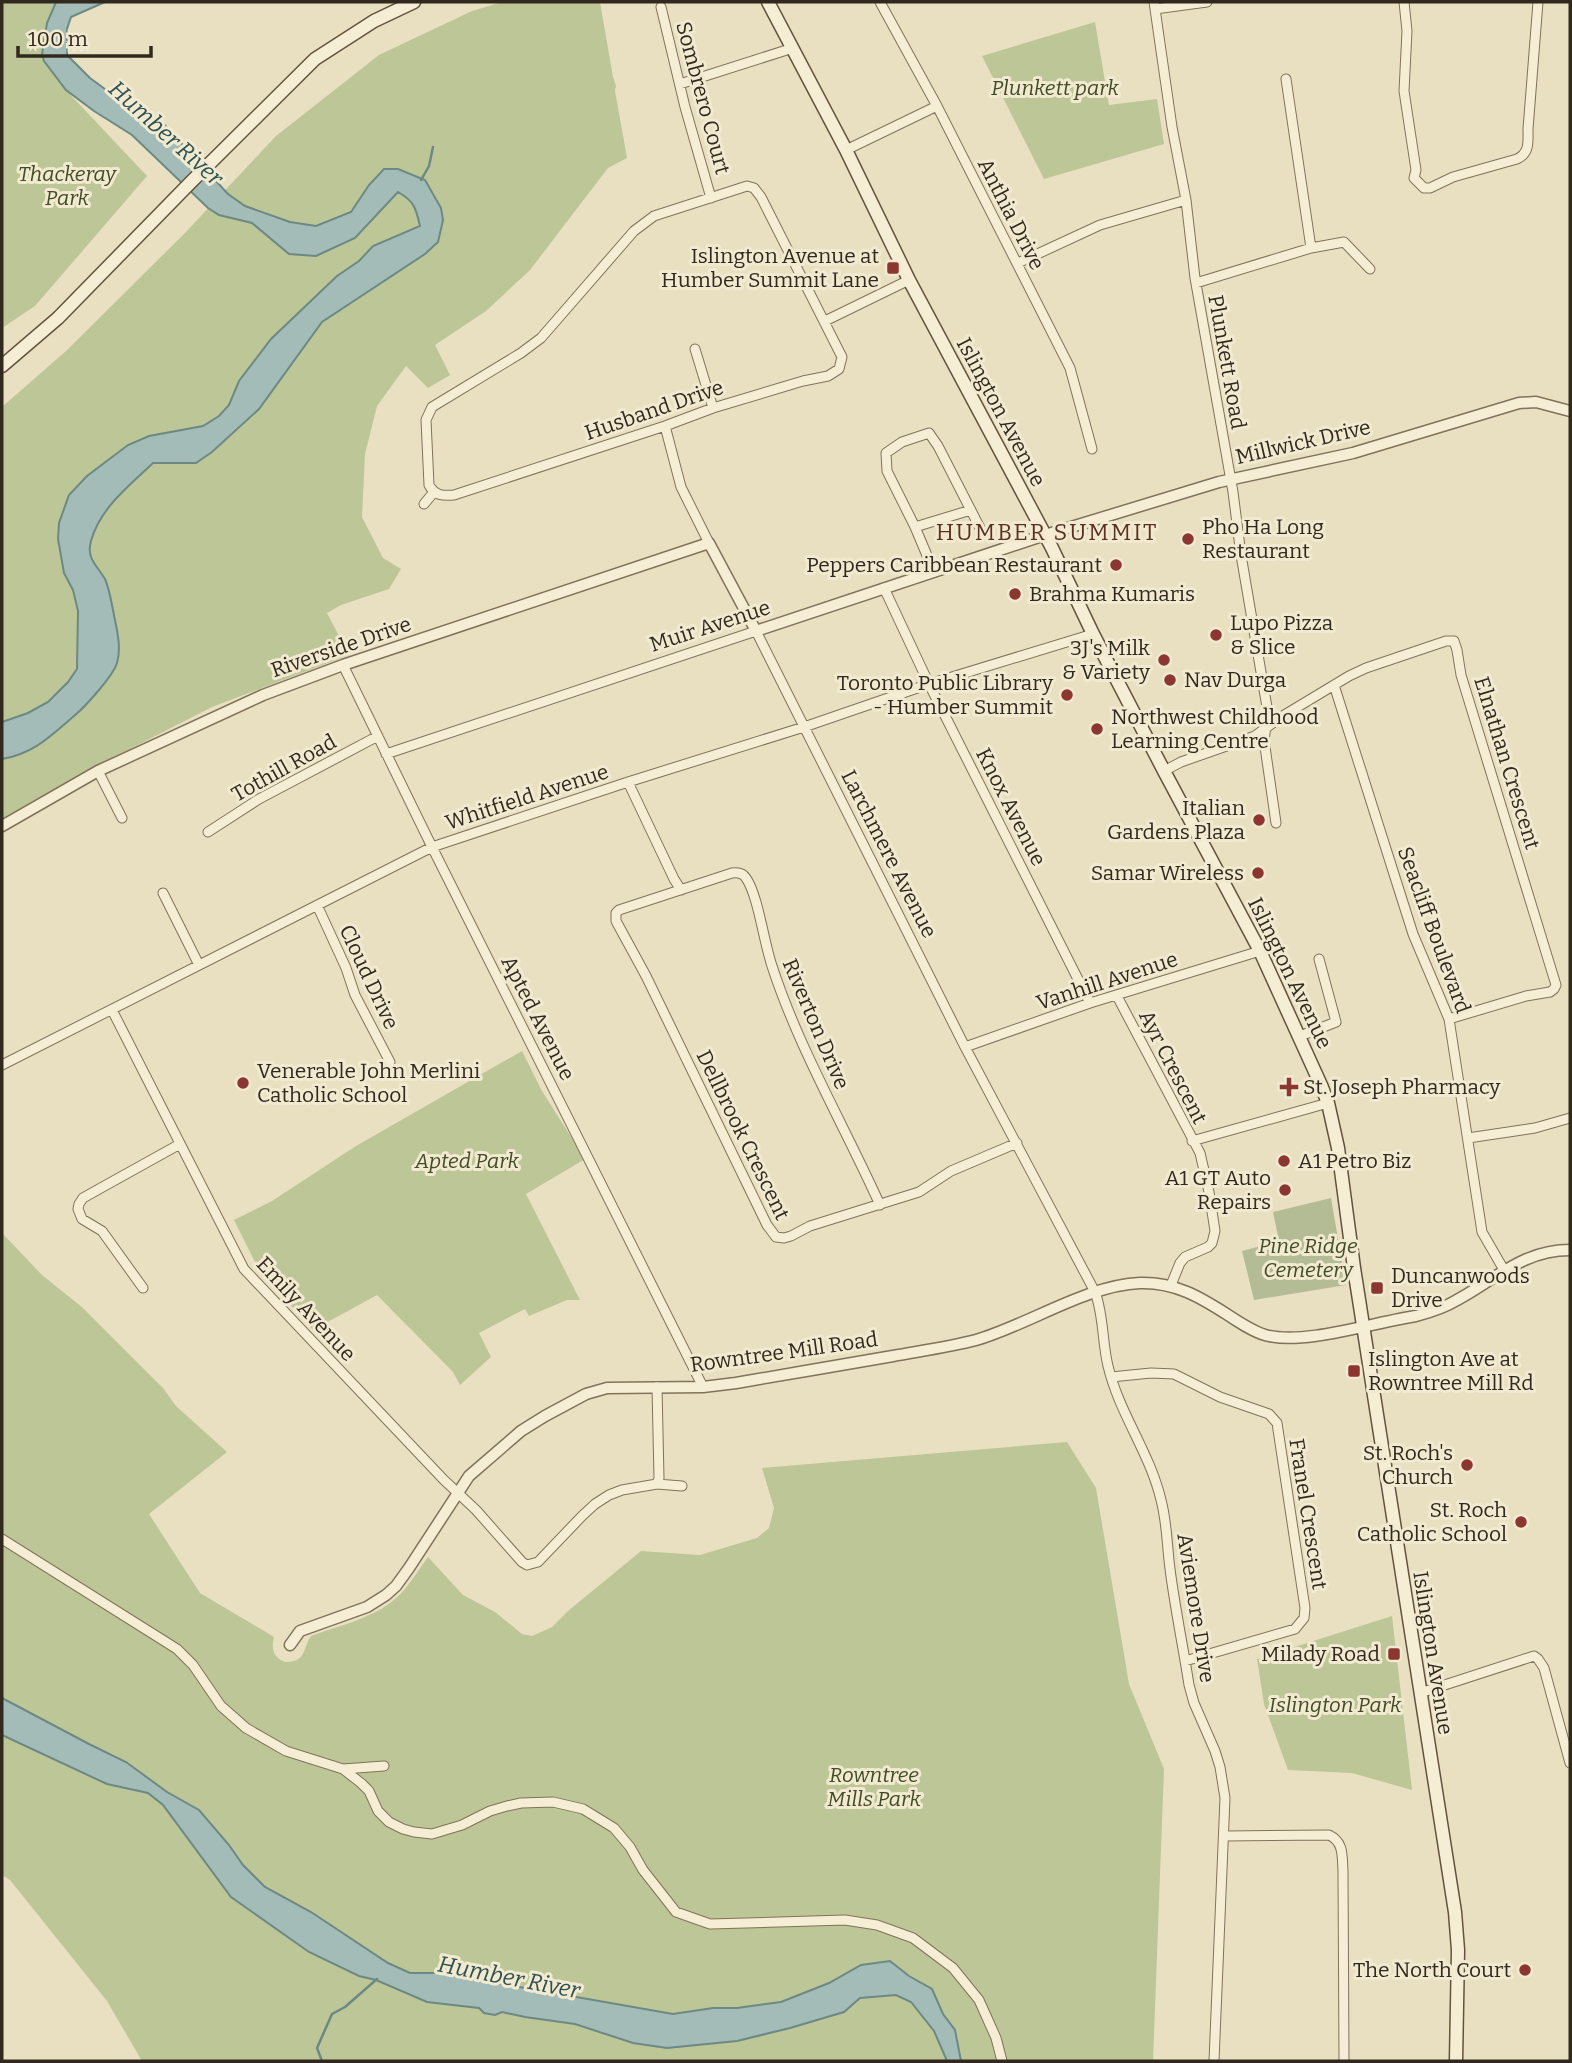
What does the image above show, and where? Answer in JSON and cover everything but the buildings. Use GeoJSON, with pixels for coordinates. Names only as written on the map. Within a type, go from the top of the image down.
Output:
{"type":"FeatureCollection","features":[{"type":"Feature","properties":{"kind":"main road"},"geometry":{"type":"LineString","coordinates":[[2,366],[58,318],[316,59],[374,21],[414,2]]}},
{"type":"Feature","properties":{"kind":"main road","name":"Islington Avenue"},"geometry":{"type":"LineString","coordinates":[[768,2],[846,150],[909,280],[1045,535],[1093,634],[1260,951],[1328,1103],[1338,1148],[1363,1326],[1455,1912],[1458,1950],[1456,2061]]}},
{"type":"Feature","properties":{"kind":"street","name":"Anthia Drive"},"geometry":{"type":"LineString","coordinates":[[880,2],[937,106],[1070,368],[1092,449]]}},
{"type":"Feature","properties":{"kind":"street"},"geometry":{"type":"LineString","coordinates":[[1155,5],[1207,2]]}},
{"type":"Feature","properties":{"kind":"street"},"geometry":{"type":"LineString","coordinates":[[1404,2],[1408,31],[1404,91],[1416,170],[1414,178],[1423,188],[1517,159],[1526,152],[1538,2]]}},
{"type":"Feature","properties":{"kind":"street","name":"Plunkett Road"},"geometry":{"type":"LineString","coordinates":[[1155,5],[1172,127],[1186,200],[1196,283],[1268,713],[1264,740],[1276,823]]}},
{"type":"Feature","properties":{"kind":"street","name":"Sombrero Court"},"geometry":{"type":"LineString","coordinates":[[661,7],[711,198]]}},
{"type":"Feature","properties":{"kind":"street"},"geometry":{"type":"LineString","coordinates":[[680,84],[793,48]]}},
{"type":"Feature","properties":{"kind":"street"},"geometry":{"type":"LineString","coordinates":[[1286,79],[1311,248]]}},
{"type":"Feature","properties":{"kind":"street"},"geometry":{"type":"LineString","coordinates":[[846,150],[937,106]]}},
{"type":"Feature","properties":{"kind":"street"},"geometry":{"type":"LineString","coordinates":[[424,504],[433,491],[429,485],[425,420],[432,407],[541,338],[634,231],[648,219],[665,211],[747,186],[754,188],[825,321],[909,280]]}},
{"type":"Feature","properties":{"kind":"street"},"geometry":{"type":"LineString","coordinates":[[1018,263],[1100,226],[1186,200]]}},
{"type":"Feature","properties":{"kind":"street"},"geometry":{"type":"LineString","coordinates":[[1196,283],[1311,248],[1344,242],[1370,269]]}},
{"type":"Feature","properties":{"kind":"street","name":"Husband Drive"},"geometry":{"type":"LineString","coordinates":[[433,491],[443,496],[454,495],[713,408],[834,373],[842,364],[842,357],[825,321]]}},
{"type":"Feature","properties":{"kind":"street"},"geometry":{"type":"LineString","coordinates":[[695,349],[713,408]]}},
{"type":"Feature","properties":{"kind":"street","name":"Millwick Drive"},"geometry":{"type":"LineString","coordinates":[[1045,535],[1230,479],[1353,453],[1519,403],[1536,402],[1570,411]]}},
{"type":"Feature","properties":{"kind":"street","name":"Larchmere Avenue"},"geometry":{"type":"LineString","coordinates":[[665,425],[681,487],[965,1046],[1096,1292]]}},
{"type":"Feature","properties":{"kind":"street"},"geometry":{"type":"LineString","coordinates":[[934,572],[887,471],[886,453],[902,442],[929,433],[939,446],[980,528]]}},
{"type":"Feature","properties":{"kind":"street"},"geometry":{"type":"LineString","coordinates":[[915,527],[971,510]]}},
{"type":"Feature","properties":{"kind":"street","name":"Muir Avenue"},"geometry":{"type":"LineString","coordinates":[[386,754],[1045,535]]}},
{"type":"Feature","properties":{"kind":"street","name":"Riverside Drive"},"geometry":{"type":"LineString","coordinates":[[2,825],[98,771],[263,695],[343,664],[709,542]]}},
{"type":"Feature","properties":{"kind":"street","name":"Knox Avenue"},"geometry":{"type":"LineString","coordinates":[[884,588],[929,684],[1090,1003]]}},
{"type":"Feature","properties":{"kind":"street","name":"Whitfield Avenue"},"geometry":{"type":"LineString","coordinates":[[2,1065],[432,847],[929,684],[1093,634]]}},
{"type":"Feature","properties":{"kind":"street","name":"Elnathan Crescent"},"geometry":{"type":"LineString","coordinates":[[1164,771],[1181,762],[1255,736],[1281,717],[1366,668],[1452,640],[1456,644],[1461,675],[1556,985],[1550,992],[1525,996],[1449,1019]]}},
{"type":"Feature","properties":{"kind":"street","name":"Apted Avenue"},"geometry":{"type":"LineString","coordinates":[[343,664],[703,1387]]}},
{"type":"Feature","properties":{"kind":"street","name":"Seacliff Boulevard"},"geometry":{"type":"LineString","coordinates":[[1334,685],[1417,943],[1449,1019],[1482,1232],[1504,1270]]}},
{"type":"Feature","properties":{"kind":"street","name":"Tothill Road"},"geometry":{"type":"LineString","coordinates":[[208,832],[259,799],[378,737]]}},
{"type":"Feature","properties":{"kind":"street"},"geometry":{"type":"LineString","coordinates":[[98,771],[122,818]]}},
{"type":"Feature","properties":{"kind":"street"},"geometry":{"type":"LineString","coordinates":[[628,782],[681,890]]}},
{"type":"Feature","properties":{"kind":"street","name":"Riverton Drive"},"geometry":{"type":"LineString","coordinates":[[681,890],[732,873],[742,874],[746,878],[786,1006],[837,1119],[880,1205]]}},
{"type":"Feature","properties":{"kind":"street","name":"Dellbrook Crescent"},"geometry":{"type":"LineString","coordinates":[[681,890],[622,908],[616,913],[616,921],[776,1237],[784,1238],[810,1226],[919,1192],[951,1171],[1017,1143]]}},
{"type":"Feature","properties":{"kind":"street"},"geometry":{"type":"LineString","coordinates":[[163,893],[199,965]]}},
{"type":"Feature","properties":{"kind":"street","name":"Cloud Drive"},"geometry":{"type":"LineString","coordinates":[[317,905],[346,968],[355,995],[390,1062]]}},
{"type":"Feature","properties":{"kind":"street","name":"Vanhill Avenue"},"geometry":{"type":"LineString","coordinates":[[965,1046],[1090,1003],[1260,951]]}},
{"type":"Feature","properties":{"kind":"street"},"geometry":{"type":"LineString","coordinates":[[1300,1036],[1336,1022],[1319,959]]}},
{"type":"Feature","properties":{"kind":"street","name":"Ayr Crescent"},"geometry":{"type":"LineString","coordinates":[[1117,996],[1192,1141],[1328,1103]]}},
{"type":"Feature","properties":{"kind":"street","name":"Emily Avenue"},"geometry":{"type":"LineString","coordinates":[[112,1010],[244,1269],[477,1510],[522,1562],[527,1565],[538,1562],[602,1499],[622,1490],[657,1484]]}},
{"type":"Feature","properties":{"kind":"street"},"geometry":{"type":"LineString","coordinates":[[1468,1138],[1535,1128],[1570,1118]]}},
{"type":"Feature","properties":{"kind":"street"},"geometry":{"type":"LineString","coordinates":[[1171,1285],[1185,1257],[1208,1247],[1214,1238],[1205,1169],[1200,1153],[1192,1141]]}},
{"type":"Feature","properties":{"kind":"street"},"geometry":{"type":"LineString","coordinates":[[144,1287],[102,1231],[82,1219],[79,1204],[83,1198],[180,1144]]}},
{"type":"Feature","properties":{"kind":"street"},"geometry":{"type":"LineString","coordinates":[[1363,1326],[1437,1310],[1524,1259],[1544,1252],[1570,1250]]}},
{"type":"Feature","properties":{"kind":"street","name":"Rowntree Mill Road"},"geometry":{"type":"LineString","coordinates":[[290,1645],[300,1631],[367,1607],[386,1595],[409,1568],[469,1476],[514,1436],[586,1394],[607,1388],[703,1387],[736,1383],[978,1339],[1096,1292],[1124,1284],[1171,1285],[1201,1298],[1246,1327],[1278,1338],[1290,1339],[1363,1326]]}},
{"type":"Feature","properties":{"kind":"street","name":"Aviemore Drive"},"geometry":{"type":"LineString","coordinates":[[1096,1292],[1111,1377],[1162,1501],[1189,1685],[1220,1767],[1225,1798],[1214,2061]]}},
{"type":"Feature","properties":{"kind":"street","name":"Franel Crescent"},"geometry":{"type":"LineString","coordinates":[[1111,1377],[1174,1374],[1220,1397],[1269,1414],[1277,1423],[1305,1608],[1304,1618],[1295,1629],[1185,1661]]}},
{"type":"Feature","properties":{"kind":"street"},"geometry":{"type":"LineString","coordinates":[[657,1387],[657,1484],[682,1486]]}},
{"type":"Feature","properties":{"kind":"street"},"geometry":{"type":"LineString","coordinates":[[2,1539],[177,1648],[193,1665],[221,1706],[246,1728],[286,1751],[344,1769],[384,1766]]}},
{"type":"Feature","properties":{"kind":"street"},"geometry":{"type":"LineString","coordinates":[[1420,1693],[1534,1656],[1544,1668],[1570,1763]]}},
{"type":"Feature","properties":{"kind":"street"},"geometry":{"type":"LineString","coordinates":[[344,1769],[369,1791],[378,1811],[389,1822],[414,1832],[432,1834],[444,1831],[490,1811],[521,1803],[554,1802],[583,1809],[614,1828],[676,1912],[710,1924],[845,1920],[877,1925],[914,1938],[953,1968],[979,2000],[996,2038],[1002,2061]]}},
{"type":"Feature","properties":{"kind":"street"},"geometry":{"type":"LineString","coordinates":[[1225,1836],[1329,1835],[1339,1842],[1343,1871],[1344,2061]]}},
{"type":"Feature","properties":{"kind":"green space","name":"Thackeray Park"},"geometry":{"type":"Polygon","coordinates":[[[2,2],[56,2],[47,23],[44,61],[66,90],[147,176],[35,306],[2,328],[2,2]]]}},
{"type":"Feature","properties":{"kind":"green space"},"geometry":{"type":"Polygon","coordinates":[[[502,2],[600,2],[627,158],[608,168],[530,270],[486,311],[435,345],[450,375],[428,388],[406,366],[377,406],[365,454],[362,517],[383,558],[401,569],[389,589],[341,605],[327,613],[349,655],[212,707],[91,769],[2,819],[2,407],[66,351],[185,233],[276,136],[379,55],[472,11],[502,2]]]}},
{"type":"Feature","properties":{"kind":"green space","name":"Plunkett park"},"geometry":{"type":"Polygon","coordinates":[[[1095,22],[1109,105],[1157,99],[1164,144],[1044,179],[982,56],[1095,22]]]}},
{"type":"Feature","properties":{"kind":"green space","name":"Apted Park"},"geometry":{"type":"Polygon","coordinates":[[[522,1051],[542,1091],[585,1159],[526,1194],[580,1300],[567,1300],[529,1316],[525,1309],[479,1333],[491,1357],[460,1385],[453,1372],[377,1295],[313,1330],[259,1270],[234,1220],[272,1201],[356,1146],[522,1051]]]}},
{"type":"Feature","properties":{"kind":"green space","name":"Pine Ridge Cemetery"},"geometry":{"type":"Polygon","coordinates":[[[1331,1198],[1346,1285],[1254,1300],[1242,1251],[1279,1241],[1273,1212],[1331,1198]]]}},
{"type":"Feature","properties":{"kind":"green space","name":"Rowntree Mills Park"},"geometry":{"type":"Polygon","coordinates":[[[2,1233],[42,1275],[83,1308],[163,1388],[176,1406],[227,1452],[149,1514],[200,1593],[274,1637],[274,1652],[285,1662],[301,1657],[311,1636],[374,1613],[396,1599],[428,1557],[463,1595],[495,1612],[522,1634],[532,1636],[552,1627],[641,1551],[700,1555],[757,1538],[769,1528],[774,1508],[762,1468],[1067,1442],[1096,1488],[1129,1684],[1164,1769],[1153,2061],[142,2061],[107,2001],[10,1880],[2,1875],[2,1233]]]}},
{"type":"Feature","properties":{"kind":"green space","name":"Islington Park"},"geometry":{"type":"Polygon","coordinates":[[[1392,1616],[1412,1790],[1352,1773],[1288,1770],[1264,1704],[1257,1659],[1392,1616]]]}},
{"type":"Feature","properties":{"kind":"water","name":"Humber River"},"geometry":{"type":"Polygon","coordinates":[[[56,2],[105,2],[71,17],[67,29],[67,55],[109,92],[161,121],[228,194],[245,206],[290,222],[316,226],[351,212],[369,185],[384,169],[398,169],[425,180],[441,208],[443,220],[438,242],[425,254],[322,322],[259,409],[212,452],[196,463],[153,463],[108,508],[95,529],[90,553],[110,594],[119,643],[117,663],[110,676],[79,712],[41,743],[23,753],[2,759],[2,722],[28,713],[48,702],[77,669],[78,611],[73,590],[64,573],[58,539],[59,523],[69,495],[87,476],[128,445],[149,436],[203,426],[219,416],[229,405],[239,381],[271,339],[337,276],[359,261],[373,246],[420,226],[414,206],[398,192],[355,238],[316,256],[289,254],[252,223],[219,215],[208,208],[132,135],[66,90],[44,61],[42,54],[47,23],[56,2]]]}},
{"type":"Feature","properties":{"kind":"water"},"geometry":{"type":"Polygon","coordinates":[[[2,1698],[126,1762],[167,1792],[199,1810],[243,1865],[265,1887],[311,1912],[388,1963],[410,1973],[440,1973],[673,2014],[781,2002],[829,1983],[861,1965],[890,1961],[932,1989],[943,2014],[955,2030],[961,2061],[947,2061],[934,2031],[911,2002],[896,1995],[860,1998],[844,2012],[737,2041],[667,2048],[633,2043],[575,2024],[502,2012],[495,2015],[484,2013],[479,2008],[427,2002],[376,1980],[359,1976],[309,1952],[231,1897],[163,1805],[148,1793],[107,1784],[2,1735],[2,1698]]]}},
{"type":"Feature","properties":{"kind":"waterway"},"geometry":{"type":"LineString","coordinates":[[421,180],[429,166],[433,147]]}},
{"type":"Feature","properties":{"kind":"waterway"},"geometry":{"type":"LineString","coordinates":[[322,2061],[317,2048],[332,2014],[345,2007],[377,1979]]}},
{"type":"Feature","properties":{"kind":"place","name":"Islington Avenue at Humber Summit Lane"},"geometry":{"type":"Point","coordinates":[893,268]}},
{"type":"Feature","properties":{"kind":"place","name":"Pho Ha Long Restaurant"},"geometry":{"type":"Point","coordinates":[1188,539]}},
{"type":"Feature","properties":{"kind":"place","name":"Peppers Caribbean Restaurant"},"geometry":{"type":"Point","coordinates":[1116,565]}},
{"type":"Feature","properties":{"kind":"place","name":"Brahma Kumaris"},"geometry":{"type":"Point","coordinates":[1015,594]}},
{"type":"Feature","properties":{"kind":"place","name":"Lupo Pizza & Slice"},"geometry":{"type":"Point","coordinates":[1216,635]}},
{"type":"Feature","properties":{"kind":"place","name":"3J's Milk & Variety"},"geometry":{"type":"Point","coordinates":[1164,660]}},
{"type":"Feature","properties":{"kind":"place","name":"Nav Durga"},"geometry":{"type":"Point","coordinates":[1170,680]}},
{"type":"Feature","properties":{"kind":"place","name":"Toronto Public Library - Humber Summit"},"geometry":{"type":"Point","coordinates":[1067,695]}},
{"type":"Feature","properties":{"kind":"place","name":"Northwest Childhood Learning Centre"},"geometry":{"type":"Point","coordinates":[1097,729]}},
{"type":"Feature","properties":{"kind":"place","name":"Italian Gardens Plaza"},"geometry":{"type":"Point","coordinates":[1259,820]}},
{"type":"Feature","properties":{"kind":"place","name":"Samar Wireless"},"geometry":{"type":"Point","coordinates":[1258,873]}},
{"type":"Feature","properties":{"kind":"place","name":"Venerable John Merlini Catholic School"},"geometry":{"type":"Point","coordinates":[243,1083]}},
{"type":"Feature","properties":{"kind":"place","name":"St. Joseph Pharmacy"},"geometry":{"type":"Point","coordinates":[1289,1087]}},
{"type":"Feature","properties":{"kind":"place","name":"A1 Petro Biz"},"geometry":{"type":"Point","coordinates":[1284,1161]}},
{"type":"Feature","properties":{"kind":"place","name":"A1 GT Auto Repairs"},"geometry":{"type":"Point","coordinates":[1285,1190]}},
{"type":"Feature","properties":{"kind":"place","name":"Duncanwoods Drive"},"geometry":{"type":"Point","coordinates":[1377,1288]}},
{"type":"Feature","properties":{"kind":"place","name":"Islington Ave at Rowntree Mill Rd"},"geometry":{"type":"Point","coordinates":[1354,1371]}},
{"type":"Feature","properties":{"kind":"place","name":"St. Roch's Church"},"geometry":{"type":"Point","coordinates":[1467,1465]}},
{"type":"Feature","properties":{"kind":"place","name":"St. Roch Catholic School"},"geometry":{"type":"Point","coordinates":[1521,1522]}},
{"type":"Feature","properties":{"kind":"place","name":"Milady Road"},"geometry":{"type":"Point","coordinates":[1394,1654]}},
{"type":"Feature","properties":{"kind":"place","name":"The North Court"},"geometry":{"type":"Point","coordinates":[1525,1970]}},
{"type":"Feature","properties":{"kind":"district","name":"HUMBER SUMMIT"},"geometry":{"type":"Point","coordinates":[1047,532]}}]}
